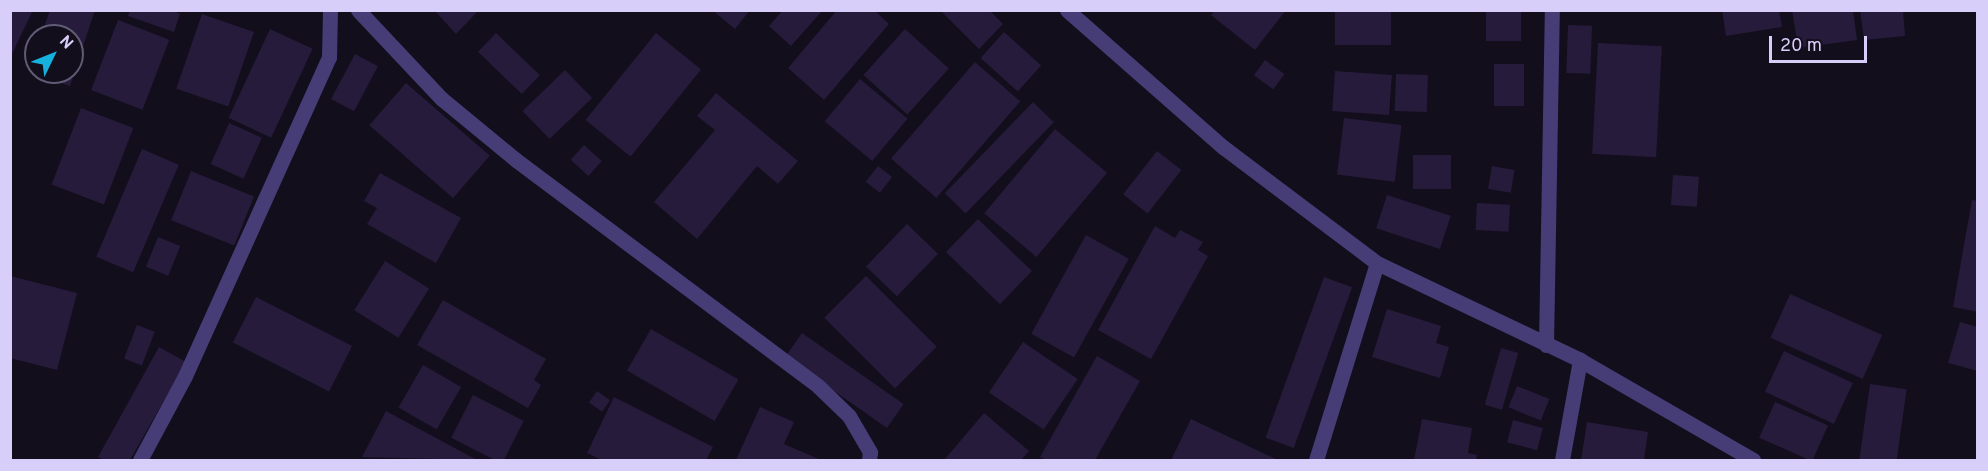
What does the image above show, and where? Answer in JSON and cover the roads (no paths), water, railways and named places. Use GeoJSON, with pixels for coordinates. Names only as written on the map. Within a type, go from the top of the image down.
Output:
{"type":"FeatureCollection","features":[{"type":"Feature","properties":{"kind":"street"},"geometry":{"type":"LineString","coordinates":[[140,460],[185,376],[329,57],[330,10]]}},
{"type":"Feature","properties":{"kind":"street"},"geometry":{"type":"LineString","coordinates":[[358,10],[442,99],[516,160],[818,386],[849,416],[869,460]]}},
{"type":"Feature","properties":{"kind":"street"},"geometry":{"type":"LineString","coordinates":[[1067,10],[1223,147],[1377,263],[1580,360],[1753,460]]}},
{"type":"Feature","properties":{"kind":"street"},"geometry":{"type":"LineString","coordinates":[[1546,345],[1552,10]]}},
{"type":"Feature","properties":{"kind":"street"},"geometry":{"type":"LineString","coordinates":[[1316,460],[1377,263]]}},
{"type":"Feature","properties":{"kind":"street"},"geometry":{"type":"LineString","coordinates":[[1562,460],[1580,360]]}}]}
